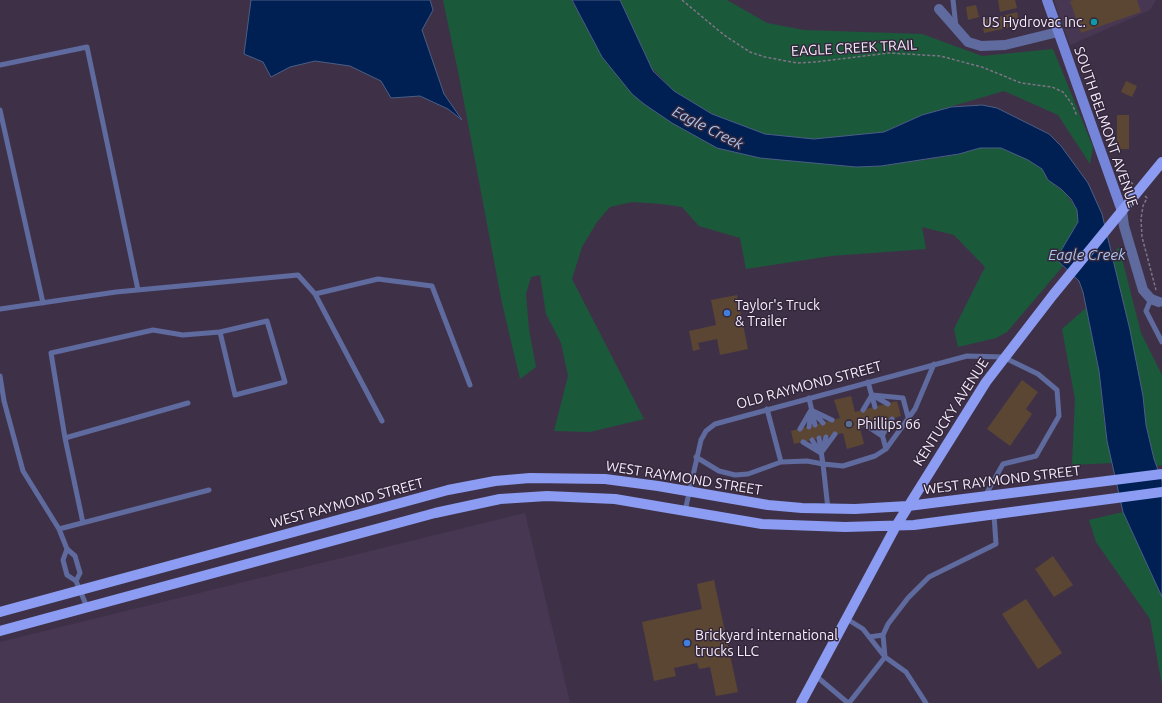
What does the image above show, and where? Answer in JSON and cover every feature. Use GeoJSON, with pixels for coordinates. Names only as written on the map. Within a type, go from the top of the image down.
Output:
{"type":"FeatureCollection","features":[{"type":"Feature","properties":{"kind":"main road","name":"SOUTH BELMONT AVENUE"},"geometry":{"type":"LineString","coordinates":[[1046,0],[1122,211]]}},
{"type":"Feature","properties":{"kind":"main road","name":"KENTUCKY AVENUE"},"geometry":{"type":"LineString","coordinates":[[801,703],[896,526],[961,420],[1003,357],[1162,162]]}},
{"type":"Feature","properties":{"kind":"main road","name":"WEST RAYMOND STREET"},"geometry":{"type":"LineString","coordinates":[[0,612],[78,586],[448,490],[489,482],[530,478],[583,478],[652,485],[768,505],[828,509],[908,506],[1162,474]]}},
{"type":"Feature","properties":{"kind":"main road"},"geometry":{"type":"LineString","coordinates":[[0,630],[483,502],[515,497],[581,496],[615,499],[746,522],[781,526],[896,526],[994,515],[1162,492]]}},
{"type":"Feature","properties":{"kind":"street"},"geometry":{"type":"LineString","coordinates":[[939,10],[968,42],[981,46],[992,47],[1058,32]]}},
{"type":"Feature","properties":{"kind":"street","name":"SOUTH BELMONT AVENUE"},"geometry":{"type":"LineString","coordinates":[[1122,211],[1124,226],[1140,283],[1146,294],[1158,301]]}},
{"type":"Feature","properties":{"kind":"lane"},"geometry":{"type":"LineString","coordinates":[[954,0],[956,29]]}},
{"type":"Feature","properties":{"kind":"lane"},"geometry":{"type":"LineString","coordinates":[[0,65],[87,47],[138,290]]}},
{"type":"Feature","properties":{"kind":"lane"},"geometry":{"type":"LineString","coordinates":[[0,110],[43,303]]}},
{"type":"Feature","properties":{"kind":"lane"},"geometry":{"type":"LineString","coordinates":[[0,309],[138,290],[298,274],[315,294],[382,422]]}},
{"type":"Feature","properties":{"kind":"lane"},"geometry":{"type":"LineString","coordinates":[[315,294],[378,279],[432,286],[470,385]]}},
{"type":"Feature","properties":{"kind":"lane"},"geometry":{"type":"LineString","coordinates":[[1158,301],[1146,311],[1162,342]]}},
{"type":"Feature","properties":{"kind":"lane"},"geometry":{"type":"LineString","coordinates":[[83,523],[51,353],[153,330],[183,335],[220,332],[266,321],[285,382],[235,395],[220,332]]}},
{"type":"Feature","properties":{"kind":"lane","name":"OLD RAYMOND STREET"},"geometry":{"type":"LineString","coordinates":[[685,511],[701,440],[713,425],[767,409],[967,356],[1003,357]]}},
{"type":"Feature","properties":{"kind":"lane"},"geometry":{"type":"LineString","coordinates":[[985,497],[1003,464],[1036,456],[1059,416],[1057,390],[1038,374],[1003,357]]}},
{"type":"Feature","properties":{"kind":"lane"},"geometry":{"type":"LineString","coordinates":[[696,457],[719,472],[734,474],[748,474],[781,462],[807,461],[843,466],[858,463],[875,456],[886,449],[915,409],[934,364]]}},
{"type":"Feature","properties":{"kind":"lane"},"geometry":{"type":"LineString","coordinates":[[0,376],[4,402],[23,471],[59,529],[67,548],[75,556],[80,573],[78,586]]}},
{"type":"Feature","properties":{"kind":"lane"},"geometry":{"type":"LineString","coordinates":[[868,382],[875,407]]}},
{"type":"Feature","properties":{"kind":"lane"},"geometry":{"type":"LineString","coordinates":[[872,395],[903,398],[908,417]]}},
{"type":"Feature","properties":{"kind":"lane"},"geometry":{"type":"LineString","coordinates":[[872,395],[888,404]]}},
{"type":"Feature","properties":{"kind":"lane"},"geometry":{"type":"LineString","coordinates":[[863,410],[872,395]]}},
{"type":"Feature","properties":{"kind":"lane"},"geometry":{"type":"LineString","coordinates":[[809,398],[815,425]]}},
{"type":"Feature","properties":{"kind":"lane"},"geometry":{"type":"LineString","coordinates":[[66,438],[188,403]]}},
{"type":"Feature","properties":{"kind":"lane"},"geometry":{"type":"LineString","coordinates":[[767,409],[781,462]]}},
{"type":"Feature","properties":{"kind":"lane"},"geometry":{"type":"LineString","coordinates":[[811,410],[832,420]]}},
{"type":"Feature","properties":{"kind":"lane"},"geometry":{"type":"LineString","coordinates":[[811,410],[823,423]]}},
{"type":"Feature","properties":{"kind":"lane"},"geometry":{"type":"LineString","coordinates":[[808,427],[811,410]]}},
{"type":"Feature","properties":{"kind":"lane"},"geometry":{"type":"LineString","coordinates":[[800,429],[811,410]]}},
{"type":"Feature","properties":{"kind":"lane"},"geometry":{"type":"LineString","coordinates":[[882,436],[892,419]]}},
{"type":"Feature","properties":{"kind":"lane"},"geometry":{"type":"LineString","coordinates":[[879,423],[886,449]]}},
{"type":"Feature","properties":{"kind":"lane"},"geometry":{"type":"LineString","coordinates":[[867,426],[882,436]]}},
{"type":"Feature","properties":{"kind":"lane"},"geometry":{"type":"LineString","coordinates":[[821,453],[835,434]]}},
{"type":"Feature","properties":{"kind":"lane"},"geometry":{"type":"LineString","coordinates":[[821,453],[826,437]]}},
{"type":"Feature","properties":{"kind":"lane"},"geometry":{"type":"LineString","coordinates":[[819,438],[828,509]]}},
{"type":"Feature","properties":{"kind":"lane"},"geometry":{"type":"LineString","coordinates":[[812,440],[821,453]]}},
{"type":"Feature","properties":{"kind":"lane"},"geometry":{"type":"LineString","coordinates":[[803,442],[821,453]]}},
{"type":"Feature","properties":{"kind":"lane"},"geometry":{"type":"LineString","coordinates":[[59,529],[209,490]]}},
{"type":"Feature","properties":{"kind":"lane"},"geometry":{"type":"LineString","coordinates":[[816,676],[849,703],[885,657],[883,635],[888,624],[908,598],[929,577],[996,544],[994,515]]}},
{"type":"Feature","properties":{"kind":"lane"},"geometry":{"type":"LineString","coordinates":[[67,548],[63,560],[67,575],[78,586],[87,607]]}},
{"type":"Feature","properties":{"kind":"lane"},"geometry":{"type":"LineString","coordinates":[[846,619],[863,630],[885,657],[906,672],[926,703]]}},
{"type":"Feature","properties":{"kind":"lane"},"geometry":{"type":"LineString","coordinates":[[869,637],[883,635]]}},
{"type":"Feature","properties":{"kind":"path","name":"EAGLE CREEK TRAIL"},"geometry":{"type":"LineString","coordinates":[[682,0],[724,36],[750,52],[765,57],[797,63],[889,53],[940,56],[982,67],[1020,83],[1052,87],[1063,92],[1072,104],[1077,117]]}},
{"type":"Feature","properties":{"kind":"path"},"geometry":{"type":"LineString","coordinates":[[1114,186],[1128,180],[1147,198],[1143,206],[1141,219],[1142,237],[1158,301]]}},
{"type":"Feature","properties":{"kind":"shaded area"},"geometry":{"type":"Polygon","coordinates":[[[1054,0],[1156,0],[1150,10],[1070,45],[1054,0]]]}},
{"type":"Feature","properties":{"kind":"shaded area"},"geometry":{"type":"Polygon","coordinates":[[[525,513],[570,703],[0,703],[0,642],[525,513]]]}},
{"type":"Feature","properties":{"kind":"green space"},"geometry":{"type":"Polygon","coordinates":[[[443,0],[571,0],[591,35],[644,104],[672,123],[717,148],[760,158],[864,167],[945,157],[980,148],[1001,148],[1031,159],[1042,169],[1048,180],[1065,193],[1077,210],[1078,222],[1056,259],[1063,266],[1007,332],[996,338],[958,347],[954,329],[985,267],[954,235],[922,227],[926,249],[831,256],[746,269],[740,238],[699,226],[682,207],[632,202],[610,207],[597,222],[582,247],[572,279],[644,419],[590,432],[554,431],[568,376],[561,343],[546,314],[540,275],[531,277],[526,294],[529,330],[536,367],[520,379],[502,303],[460,81],[443,0]]]}},
{"type":"Feature","properties":{"kind":"green space"},"geometry":{"type":"Polygon","coordinates":[[[620,0],[727,0],[767,23],[804,30],[922,34],[982,56],[1053,49],[1093,147],[1090,164],[1058,115],[1004,91],[922,115],[884,132],[814,139],[765,134],[712,114],[674,91],[652,68],[620,0]]]}},
{"type":"Feature","properties":{"kind":"green space"},"geometry":{"type":"Polygon","coordinates":[[[1119,247],[1141,333],[1162,375],[1162,465],[1156,466],[1154,459],[1146,425],[1143,396],[1112,254],[1119,247]]]}},
{"type":"Feature","properties":{"kind":"green space"},"geometry":{"type":"Polygon","coordinates":[[[1086,308],[1099,371],[1104,422],[1112,463],[1072,465],[1075,399],[1062,329],[1086,308]]]}},
{"type":"Feature","properties":{"kind":"green space"},"geometry":{"type":"Polygon","coordinates":[[[1123,512],[1162,597],[1162,685],[1150,619],[1096,542],[1089,520],[1123,512]]]}},
{"type":"Feature","properties":{"kind":"water"},"geometry":{"type":"Polygon","coordinates":[[[251,0],[430,0],[433,10],[422,30],[444,94],[462,120],[448,109],[420,96],[391,98],[381,81],[350,66],[315,61],[290,67],[271,77],[263,62],[244,54],[251,0]]]}},
{"type":"Feature","properties":{"kind":"water","name":"Eagle Creek"},"geometry":{"type":"Polygon","coordinates":[[[572,0],[620,0],[653,71],[674,91],[712,114],[765,134],[814,139],[884,132],[922,115],[951,107],[982,105],[997,108],[1049,134],[1061,146],[1088,183],[1102,214],[1130,330],[1143,396],[1146,425],[1154,459],[1162,481],[1162,597],[1123,512],[1107,441],[1099,371],[1083,292],[1079,281],[1056,259],[1078,222],[1077,210],[1071,199],[1061,189],[1048,180],[1042,169],[1028,160],[1001,148],[980,148],[959,154],[881,166],[856,167],[760,158],[717,148],[672,123],[632,94],[602,57],[572,0]]]}},
{"type":"Feature","properties":{"kind":"building"},"geometry":{"type":"Polygon","coordinates":[[[998,0],[1015,0],[1017,8],[1000,12],[998,0]]]}},
{"type":"Feature","properties":{"kind":"building","name":"US Hydrovac Inc."},"geometry":{"type":"Polygon","coordinates":[[[1137,0],[1141,12],[1081,33],[1070,1],[1137,0]]]}},
{"type":"Feature","properties":{"kind":"building"},"geometry":{"type":"Polygon","coordinates":[[[976,5],[979,17],[968,20],[966,7],[976,5]]]}},
{"type":"Feature","properties":{"kind":"building"},"geometry":{"type":"Polygon","coordinates":[[[1017,12],[1020,25],[984,33],[982,20],[993,18],[995,26],[1000,25],[998,17],[1017,12]]]}},
{"type":"Feature","properties":{"kind":"building"},"geometry":{"type":"Polygon","coordinates":[[[1126,81],[1137,86],[1132,97],[1121,92],[1126,81]]]}},
{"type":"Feature","properties":{"kind":"building"},"geometry":{"type":"Polygon","coordinates":[[[1117,115],[1129,115],[1129,149],[1117,149],[1117,115]]]}},
{"type":"Feature","properties":{"kind":"building","name":"Taylor's Truck & Trailer"},"geometry":{"type":"Polygon","coordinates":[[[737,295],[748,349],[720,355],[717,339],[698,343],[700,349],[693,351],[689,331],[716,325],[711,300],[737,295]]]}},
{"type":"Feature","properties":{"kind":"building"},"geometry":{"type":"Polygon","coordinates":[[[1022,380],[1038,392],[1026,409],[1032,414],[1010,446],[987,429],[1022,380]]]}},
{"type":"Feature","properties":{"kind":"building"},"geometry":{"type":"Polygon","coordinates":[[[851,396],[855,412],[897,401],[901,416],[860,428],[864,444],[847,449],[843,433],[794,444],[791,431],[840,418],[834,400],[851,396]]]}},
{"type":"Feature","properties":{"kind":"building"},"geometry":{"type":"Polygon","coordinates":[[[1053,556],[1073,585],[1054,597],[1035,569],[1053,556]]]}},
{"type":"Feature","properties":{"kind":"building","name":"Brickyard international trucks LLC"},"geometry":{"type":"Polygon","coordinates":[[[714,580],[738,692],[716,696],[710,667],[699,669],[697,663],[674,668],[676,676],[654,681],[642,622],[702,609],[697,584],[714,580]]]}},
{"type":"Feature","properties":{"kind":"building"},"geometry":{"type":"Polygon","coordinates":[[[1026,599],[1062,653],[1038,669],[1002,614],[1026,599]]]}},
{"type":"Feature","properties":{"kind":"place","name":"US Hydrovac Inc."},"geometry":{"type":"Point","coordinates":[1094,22]}},
{"type":"Feature","properties":{"kind":"place","name":"Taylor's Truck & Trailer"},"geometry":{"type":"Point","coordinates":[727,313]}},
{"type":"Feature","properties":{"kind":"place","name":"Phillips 66"},"geometry":{"type":"Point","coordinates":[849,424]}},
{"type":"Feature","properties":{"kind":"place","name":"Brickyard international trucks LLC"},"geometry":{"type":"Point","coordinates":[687,643]}}]}
